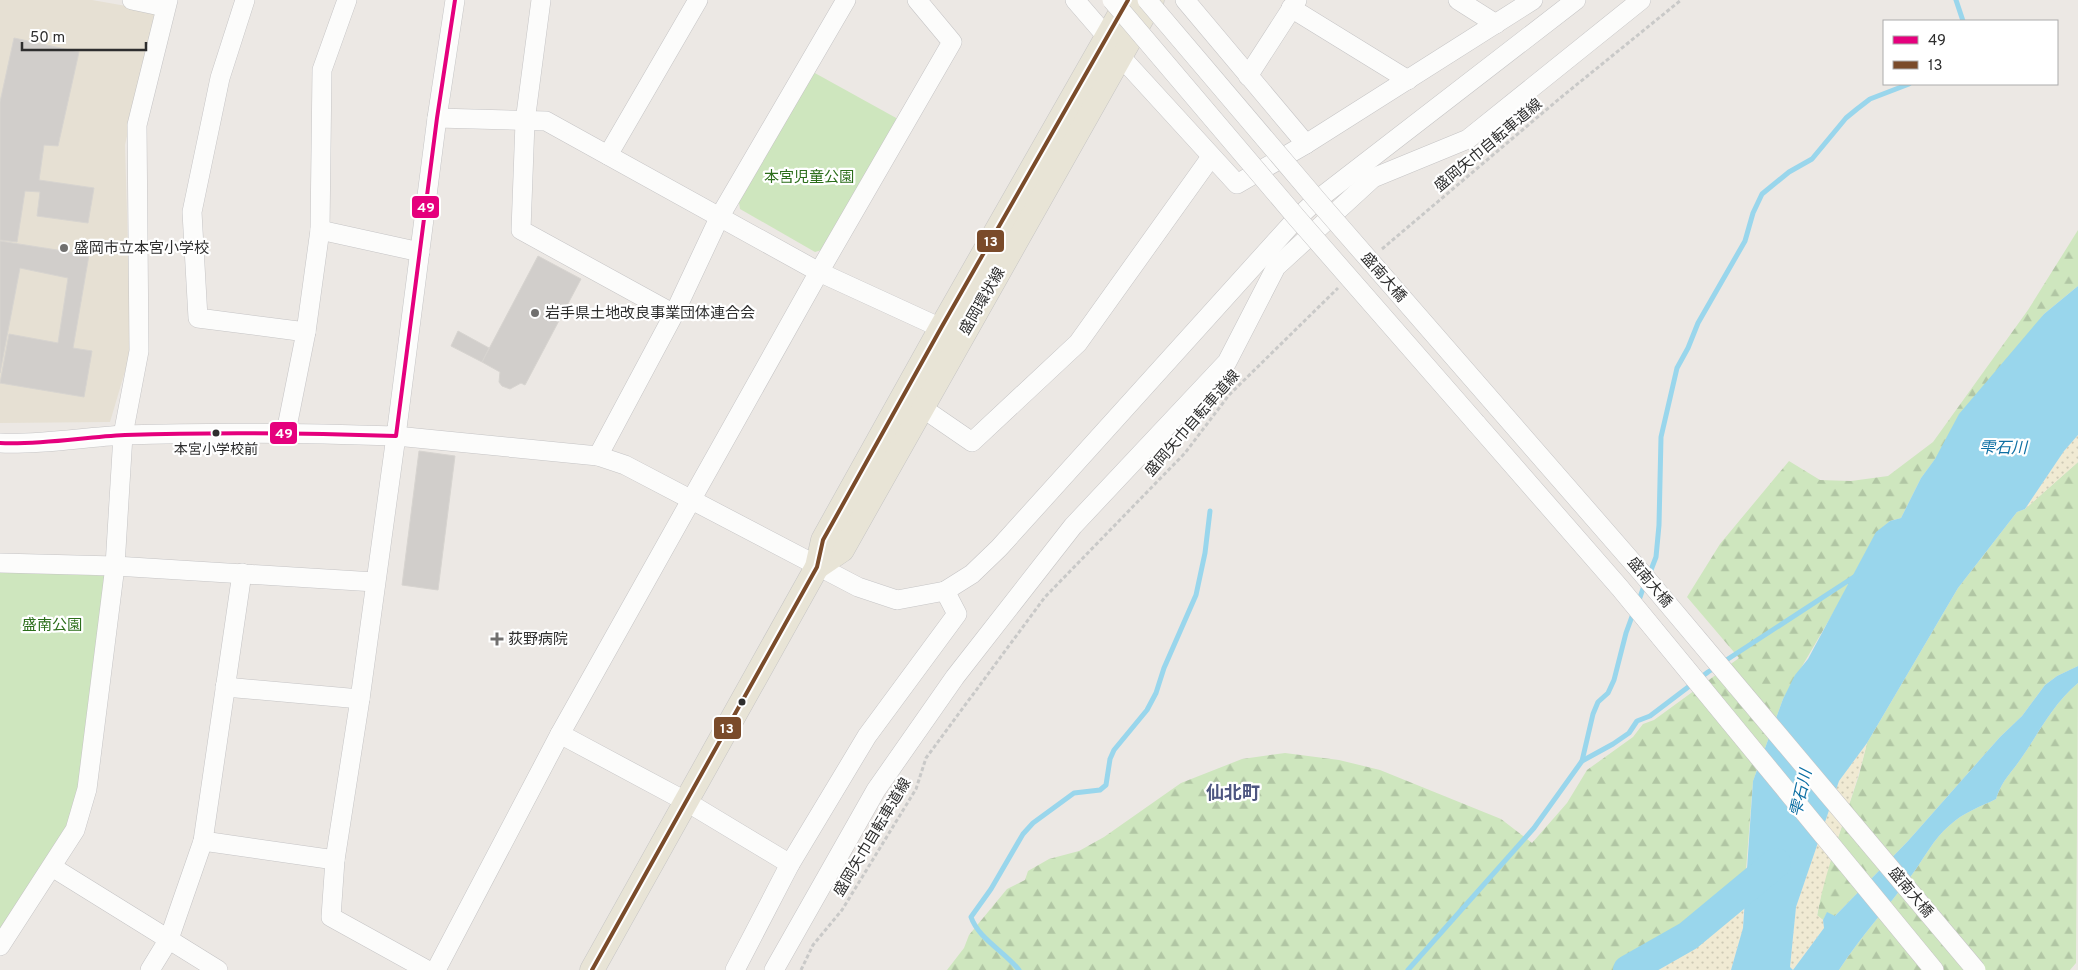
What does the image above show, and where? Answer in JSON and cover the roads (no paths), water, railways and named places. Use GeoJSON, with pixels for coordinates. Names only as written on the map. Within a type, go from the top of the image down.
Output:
{"type":"FeatureCollection","features":[{"type":"Feature","properties":{"kind":"main road","name":"盛岡環状線"},"geometry":{"type":"LineString","coordinates":[[592,970],[817,567],[823,540],[941,328],[1128,0]]}},
{"type":"Feature","properties":{"kind":"main road","name":"盛岡環状線"},"geometry":{"type":"LineString","coordinates":[[817,567],[842,550],[1152,0]]}},
{"type":"Feature","properties":{"kind":"street"},"geometry":{"type":"LineString","coordinates":[[0,946],[75,830],[88,789],[115,566],[123,435],[139,351],[137,125],[166,3],[132,0]]}},
{"type":"Feature","properties":{"kind":"street"},"geometry":{"type":"LineString","coordinates":[[245,0],[220,78],[192,212],[198,318],[306,332]]}},
{"type":"Feature","properties":{"kind":"street"},"geometry":{"type":"LineString","coordinates":[[286,432],[306,332],[320,230],[322,70],[347,0]]}},
{"type":"Feature","properties":{"kind":"street"},"geometry":{"type":"LineString","coordinates":[[427,970],[331,917],[335,860],[360,699],[438,118],[456,0]]}},
{"type":"Feature","properties":{"kind":"street"},"geometry":{"type":"LineString","coordinates":[[541,0],[525,122],[521,230],[674,314]]}},
{"type":"Feature","properties":{"kind":"street"},"geometry":{"type":"LineString","coordinates":[[608,155],[698,0]]}},
{"type":"Feature","properties":{"kind":"street"},"geometry":{"type":"LineString","coordinates":[[598,456],[674,314],[720,216],[846,0]]}},
{"type":"Feature","properties":{"kind":"street"},"geometry":{"type":"LineString","coordinates":[[436,970],[560,734],[819,272],[952,42],[917,0]]}},
{"type":"Feature","properties":{"kind":"street"},"geometry":{"type":"LineString","coordinates":[[1075,0],[1107,37]]}},
{"type":"Feature","properties":{"kind":"street","name":"盛南大橋"},"geometry":{"type":"LineString","coordinates":[[1112,0],[1297,218],[1620,588],[1934,970]]}},
{"type":"Feature","properties":{"kind":"street","name":"盛南大橋"},"geometry":{"type":"LineString","coordinates":[[1148,0],[1317,200],[1641,572],[1976,970]]}},
{"type":"Feature","properties":{"kind":"street"},"geometry":{"type":"LineString","coordinates":[[1185,0],[1306,144]]}},
{"type":"Feature","properties":{"kind":"street"},"geometry":{"type":"LineString","coordinates":[[1458,0],[1496,24]]}},
{"type":"Feature","properties":{"kind":"street"},"geometry":{"type":"LineString","coordinates":[[1121,56],[1237,184],[1306,144],[1533,0]]}},
{"type":"Feature","properties":{"kind":"street"},"geometry":{"type":"LineString","coordinates":[[0,443],[26,444],[123,435],[286,432],[396,436],[598,456],[625,465],[858,587],[897,600],[945,591],[972,574],[1000,548],[1297,218],[1317,200],[1576,0]]}},
{"type":"Feature","properties":{"kind":"street"},"geometry":{"type":"LineString","coordinates":[[774,970],[876,790],[955,677],[1073,526],[1227,362],[1276,267],[1373,178],[1468,139],[1641,0]]}},
{"type":"Feature","properties":{"kind":"street"},"geometry":{"type":"LineString","coordinates":[[1248,76],[1294,4],[1408,80]]}},
{"type":"Feature","properties":{"kind":"street"},"geometry":{"type":"LineString","coordinates":[[438,118],[525,122],[546,121],[819,272],[941,328]]}},
{"type":"Feature","properties":{"kind":"street"},"geometry":{"type":"LineString","coordinates":[[921,407],[972,442],[1078,343],[1211,156]]}},
{"type":"Feature","properties":{"kind":"street"},"geometry":{"type":"LineString","coordinates":[[320,230],[420,252]]}},
{"type":"Feature","properties":{"kind":"street"},"geometry":{"type":"LineString","coordinates":[[0,564],[115,566],[375,582]]}},
{"type":"Feature","properties":{"kind":"street"},"geometry":{"type":"LineString","coordinates":[[150,970],[169,939],[203,841],[242,573]]}},
{"type":"Feature","properties":{"kind":"street"},"geometry":{"type":"LineString","coordinates":[[735,970],[790,864],[866,736],[956,614],[945,591]]}},
{"type":"Feature","properties":{"kind":"street"},"geometry":{"type":"LineString","coordinates":[[225,687],[360,699]]}},
{"type":"Feature","properties":{"kind":"street"},"geometry":{"type":"LineString","coordinates":[[560,734],[687,802],[790,864]]}},
{"type":"Feature","properties":{"kind":"street"},"geometry":{"type":"LineString","coordinates":[[203,841],[335,860]]}},
{"type":"Feature","properties":{"kind":"street"},"geometry":{"type":"LineString","coordinates":[[52,867],[218,970]]}},
{"type":"Feature","properties":{"kind":"water","name":"雫石川"},"geometry":{"type":"Polygon","coordinates":[[[2078,286],[2078,435],[2064,451],[2025,509],[2017,512],[1958,588],[1867,743],[1839,781],[1796,907],[1790,967],[1793,970],[1731,970],[1743,928],[1753,781],[1783,699],[1795,675],[1808,659],[1876,532],[1890,521],[1901,518],[1921,478],[1935,459],[1959,414],[2044,314],[2078,286]]]}},
{"type":"Feature","properties":{"kind":"water"},"geometry":{"type":"Polygon","coordinates":[[[2078,666],[2078,683],[2053,710],[2004,782],[1996,799],[1955,820],[1944,831],[1856,945],[1839,970],[1793,970],[1824,928],[1823,920],[1827,912],[1835,916],[1908,841],[2000,737],[2022,716],[2045,685],[2057,676],[2078,666]]]}},
{"type":"Feature","properties":{"kind":"waterway"},"geometry":{"type":"LineString","coordinates":[[1956,0],[1963,20]]}},
{"type":"Feature","properties":{"kind":"waterway"},"geometry":{"type":"LineString","coordinates":[[1649,575],[1656,557],[1659,525],[1661,437],[1677,368],[1688,348],[1698,323],[1745,241],[1753,213],[1762,194],[1789,172],[1812,159],[1846,118],[1870,99],[1906,85]]}},
{"type":"Feature","properties":{"kind":"waterway"},"geometry":{"type":"LineString","coordinates":[[1019,970],[979,932],[971,917],[991,889],[1023,834],[1033,823],[1074,793],[1100,790],[1106,785],[1110,759],[1114,750],[1147,710],[1156,693],[1164,668],[1196,595],[1205,553],[1210,511]]}},
{"type":"Feature","properties":{"kind":"waterway"},"geometry":{"type":"LineString","coordinates":[[1582,761],[1613,744],[1629,733],[1637,721],[1650,716],[1708,672],[1857,575]]}},
{"type":"Feature","properties":{"kind":"waterway"},"geometry":{"type":"LineString","coordinates":[[1638,603],[1645,583]]}},
{"type":"Feature","properties":{"kind":"waterway"},"geometry":{"type":"LineString","coordinates":[[1408,970],[1534,828],[1582,761],[1593,714],[1598,702],[1608,693],[1614,680],[1626,633],[1634,611]]}},
{"type":"Feature","properties":{"kind":"waterway","name":"雫石川"},"geometry":{"type":"LineString","coordinates":[[1628,970],[1688,936],[1776,863]]}},
{"type":"Feature","properties":{"kind":"place","name":"盛岡市立本宮小学校"},"geometry":{"type":"Point","coordinates":[64,248]}},
{"type":"Feature","properties":{"kind":"place","name":"岩手県土地改良事業団体連合会"},"geometry":{"type":"Point","coordinates":[535,313]}},
{"type":"Feature","properties":{"kind":"place","name":"本宮小学校前"},"geometry":{"type":"Point","coordinates":[216,433]}},
{"type":"Feature","properties":{"kind":"place","name":"荻野病院"},"geometry":{"type":"Point","coordinates":[497,639]}},
{"type":"Feature","properties":{"kind":"district","name":"仙北町"},"geometry":{"type":"Point","coordinates":[1233,793]}},
{"type":"Feature","properties":{"kind":"park label","name":"本宮児童公園"},"geometry":{"type":"Point","coordinates":[809,177]}},
{"type":"Feature","properties":{"kind":"park label","name":"盛南公園"},"geometry":{"type":"Point","coordinates":[52,625]}}]}
